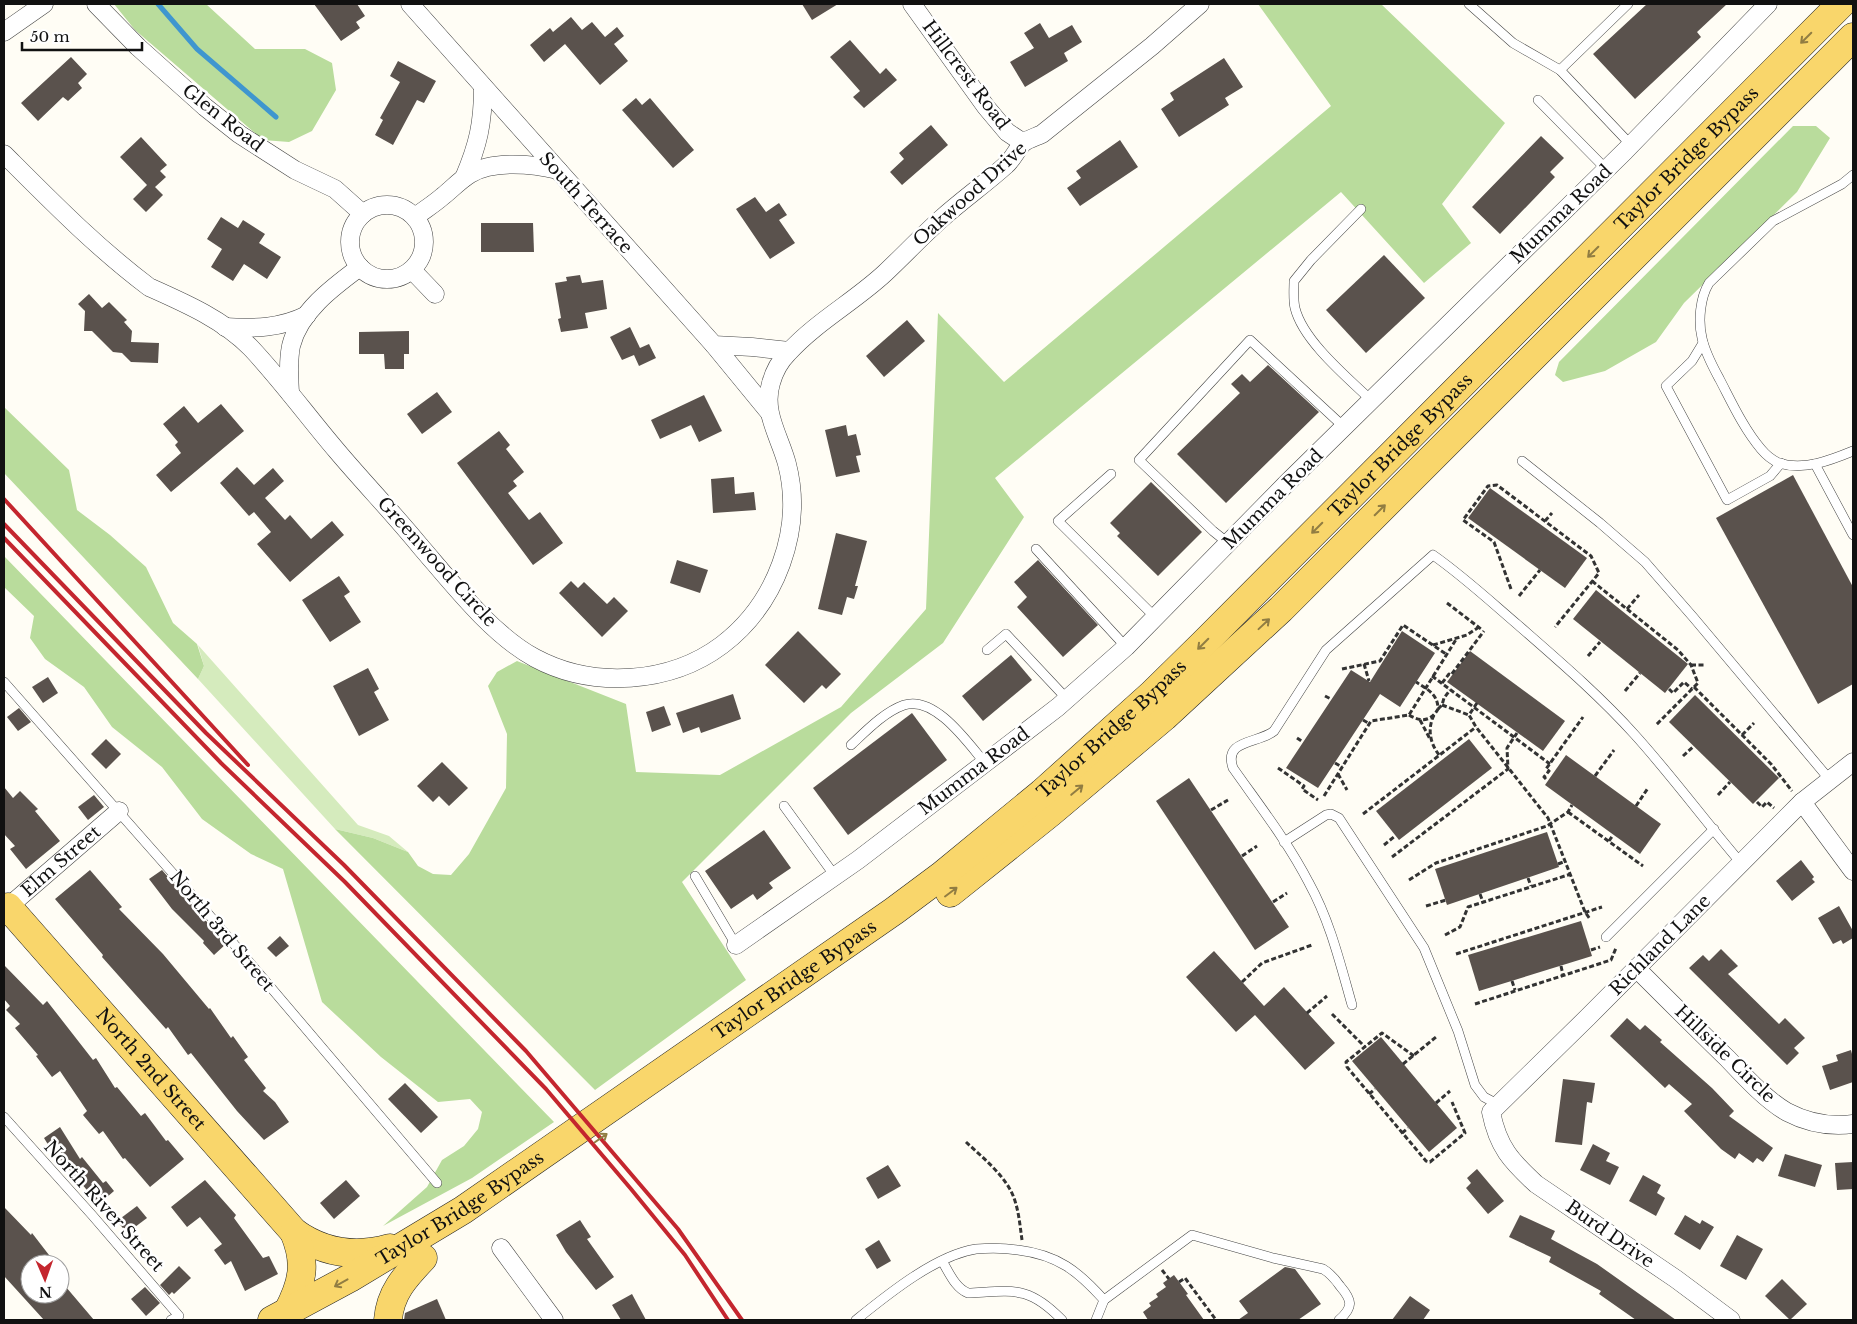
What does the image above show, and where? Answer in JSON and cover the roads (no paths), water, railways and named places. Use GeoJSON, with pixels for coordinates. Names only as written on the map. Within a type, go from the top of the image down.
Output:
{"type":"FeatureCollection","features":[{"type":"Feature","properties":{"kind":"main road","name":"Taylor Bridge Bypass"},"geometry":{"type":"LineString","coordinates":[[313,1320],[418,1250],[512,1177],[894,911],[941,876],[1042,793],[1151,695],[1204,643],[1841,4]]}},
{"type":"Feature","properties":{"kind":"main road","name":"Taylor Bridge Bypass"},"geometry":{"type":"LineString","coordinates":[[280,1316],[418,1250],[523,1193],[905,926],[1000,854],[1197,687],[1280,609],[1853,37]]}},
{"type":"Feature","properties":{"kind":"main road","name":"North 2nd Street"},"geometry":{"type":"LineString","coordinates":[[6,909],[294,1232]]}},
{"type":"Feature","properties":{"kind":"main road"},"geometry":{"type":"LineString","coordinates":[[294,1232],[306,1241],[320,1247],[348,1254],[418,1250]]}},
{"type":"Feature","properties":{"kind":"main road"},"geometry":{"type":"LineString","coordinates":[[280,1316],[295,1298],[302,1272],[300,1246],[294,1232]]}},
{"type":"Feature","properties":{"kind":"main road"},"geometry":{"type":"LineString","coordinates":[[388,1320],[392,1297],[418,1250]]}},
{"type":"Feature","properties":{"kind":"street"},"geometry":{"type":"LineString","coordinates":[[4,32],[44,4]]}},
{"type":"Feature","properties":{"kind":"street","name":"Glen Road"},"geometry":{"type":"LineString","coordinates":[[96,4],[138,47],[232,129],[289,166],[335,189],[363,214]]}},
{"type":"Feature","properties":{"kind":"street","name":"South Terrace"},"geometry":{"type":"LineString","coordinates":[[410,4],[714,345],[769,412]]}},
{"type":"Feature","properties":{"kind":"street","name":"Hillcrest Road"},"geometry":{"type":"LineString","coordinates":[[912,4],[986,107],[1007,132],[1019,140],[1025,141]]}},
{"type":"Feature","properties":{"kind":"street","name":"Oakwood Drive"},"geometry":{"type":"LineString","coordinates":[[789,351],[811,331],[859,296],[942,218],[1004,167],[1025,141],[1042,134],[1200,4]]}},
{"type":"Feature","properties":{"kind":"street","name":"Mumma Road"},"geometry":{"type":"LineString","coordinates":[[736,945],[835,876],[985,763],[1067,699],[1126,647],[1228,543],[1631,145],[1768,4]]}},
{"type":"Feature","properties":{"kind":"street"},"geometry":{"type":"LineString","coordinates":[[464,178],[474,155],[481,131],[483,87]]}},
{"type":"Feature","properties":{"kind":"street","name":"Greenwood Circle"},"geometry":{"type":"LineString","coordinates":[[4,154],[66,217],[142,282],[209,316],[226,327],[249,347],[438,567],[477,610],[502,633],[536,659],[582,674],[614,678],[650,676],[681,668],[722,646],[757,610],[768,593],[780,570],[788,544],[792,506],[788,466],[769,412],[768,400],[771,382],[782,360],[789,351]]}},
{"type":"Feature","properties":{"kind":"street"},"geometry":{"type":"LineString","coordinates":[[414,217],[477,170],[495,166],[530,165],[558,170]]}},
{"type":"Feature","properties":{"kind":"street"},"geometry":{"type":"LineString","coordinates":[[382,206],[395,206],[407,211],[414,217],[423,231],[424,244],[423,254],[412,270],[401,277],[385,279],[373,276],[354,260],[350,248],[351,235],[357,220],[363,214],[382,206]]}},
{"type":"Feature","properties":{"kind":"street"},"geometry":{"type":"LineString","coordinates":[[290,393],[289,366],[291,346],[297,331],[307,315],[325,296],[360,267]]}},
{"type":"Feature","properties":{"kind":"street"},"geometry":{"type":"LineString","coordinates":[[412,270],[435,294]]}},
{"type":"Feature","properties":{"kind":"street"},"geometry":{"type":"LineString","coordinates":[[226,327],[249,329],[284,325],[307,315]]}},
{"type":"Feature","properties":{"kind":"street"},"geometry":{"type":"LineString","coordinates":[[714,345],[789,351]]}},
{"type":"Feature","properties":{"kind":"street","name":"Richland Lane"},"geometry":{"type":"LineString","coordinates":[[1499,1105],[1741,863],[1800,799],[1830,780],[1853,762]]}},
{"type":"Feature","properties":{"kind":"street"},"geometry":{"type":"LineString","coordinates":[[1800,799],[1853,871]]}},
{"type":"Feature","properties":{"kind":"street","name":"Elm Street"},"geometry":{"type":"LineString","coordinates":[[6,909],[119,811]]}},
{"type":"Feature","properties":{"kind":"street","name":"Hillside Circle"},"geometry":{"type":"LineString","coordinates":[[1636,968],[1750,1082],[1779,1107],[1808,1121],[1824,1125],[1853,1124]]}},
{"type":"Feature","properties":{"kind":"street","name":"Burd Drive"},"geometry":{"type":"LineString","coordinates":[[1499,1105],[1492,1112],[1495,1131],[1499,1140],[1517,1166],[1536,1184],[1676,1279],[1731,1320]]}},
{"type":"Feature","properties":{"kind":"street"},"geometry":{"type":"LineString","coordinates":[[501,1248],[554,1320]]}},
{"type":"Feature","properties":{"kind":"lane"},"geometry":{"type":"LineString","coordinates":[[1469,4],[1513,43],[1560,70],[1631,145]]}},
{"type":"Feature","properties":{"kind":"lane"},"geometry":{"type":"LineString","coordinates":[[1560,70],[1628,4]]}},
{"type":"Feature","properties":{"kind":"lane"},"geometry":{"type":"LineString","coordinates":[[1538,100],[1606,169]]}},
{"type":"Feature","properties":{"kind":"lane"},"geometry":{"type":"LineString","coordinates":[[1853,175],[1842,184],[1773,221],[1709,283],[1704,292],[1700,316],[1706,352],[1734,407],[1761,450],[1772,459],[1781,463],[1799,465],[1832,460],[1853,451]]}},
{"type":"Feature","properties":{"kind":"lane"},"geometry":{"type":"LineString","coordinates":[[1361,209],[1311,260],[1294,281],[1295,308],[1302,324],[1313,341],[1372,401]]}},
{"type":"Feature","properties":{"kind":"lane"},"geometry":{"type":"LineString","coordinates":[[1228,543],[1139,460],[1250,340],[1345,428]]}},
{"type":"Feature","properties":{"kind":"lane"},"geometry":{"type":"LineString","coordinates":[[1703,343],[1692,361],[1666,386],[1727,500],[1770,476],[1781,463]]}},
{"type":"Feature","properties":{"kind":"lane"},"geometry":{"type":"LineString","coordinates":[[1522,461],[1645,562],[1830,780]]}},
{"type":"Feature","properties":{"kind":"lane"},"geometry":{"type":"LineString","coordinates":[[1815,464],[1853,535]]}},
{"type":"Feature","properties":{"kind":"lane"},"geometry":{"type":"LineString","coordinates":[[1112,474],[1058,521],[1156,618]]}},
{"type":"Feature","properties":{"kind":"lane"},"geometry":{"type":"LineString","coordinates":[[1036,549],[1126,647]]}},
{"type":"Feature","properties":{"kind":"lane"},"geometry":{"type":"LineString","coordinates":[[1352,1005],[1328,925],[1309,883],[1284,842],[1233,768],[1231,761],[1233,750],[1239,745],[1274,731],[1326,650],[1433,555],[1454,570],[1578,678],[1634,735],[1700,811],[1741,863]]}},
{"type":"Feature","properties":{"kind":"lane"},"geometry":{"type":"LineString","coordinates":[[987,650],[1006,634],[1067,699]]}},
{"type":"Feature","properties":{"kind":"lane","name":"North 3rd Street"},"geometry":{"type":"LineString","coordinates":[[4,682],[199,903],[437,1183]]}},
{"type":"Feature","properties":{"kind":"lane"},"geometry":{"type":"LineString","coordinates":[[851,745],[864,732],[896,709],[905,705],[923,704],[933,708],[958,732],[985,763]]}},
{"type":"Feature","properties":{"kind":"lane"},"geometry":{"type":"LineString","coordinates":[[784,806],[835,876]]}},
{"type":"Feature","properties":{"kind":"lane"},"geometry":{"type":"LineString","coordinates":[[1284,842],[1326,815],[1331,814],[1339,818],[1424,948],[1458,1031],[1475,1085],[1484,1097],[1499,1105]]}},
{"type":"Feature","properties":{"kind":"lane"},"geometry":{"type":"LineString","coordinates":[[1606,936],[1714,829]]}},
{"type":"Feature","properties":{"kind":"lane"},"geometry":{"type":"LineString","coordinates":[[695,876],[736,945]]}},
{"type":"Feature","properties":{"kind":"lane","name":"North River Street"},"geometry":{"type":"LineString","coordinates":[[4,1117],[92,1215],[175,1318]]}},
{"type":"Feature","properties":{"kind":"lane"},"geometry":{"type":"LineString","coordinates":[[1096,1320],[1104,1300],[1192,1235],[1273,1258],[1323,1269],[1330,1273],[1349,1298],[1347,1312],[1339,1320]]}},
{"type":"Feature","properties":{"kind":"lane"},"geometry":{"type":"LineString","coordinates":[[856,1320],[901,1286],[942,1261],[975,1250],[1006,1249],[1047,1255],[1070,1267],[1090,1284],[1104,1300]]}},
{"type":"Feature","properties":{"kind":"lane"},"geometry":{"type":"LineString","coordinates":[[942,1261],[959,1287],[968,1293],[990,1291],[1020,1293],[1043,1303],[1062,1320]]}},
{"type":"Feature","properties":{"kind":"waterway"},"geometry":{"type":"LineString","coordinates":[[158,4],[197,49],[276,117]]}},
{"type":"Feature","properties":{"kind":"railway"},"geometry":{"type":"LineString","coordinates":[[4,499],[248,765]]}},
{"type":"Feature","properties":{"kind":"railway"},"geometry":{"type":"LineString","coordinates":[[4,524],[206,733],[344,865],[526,1051],[678,1229],[742,1320]]}},
{"type":"Feature","properties":{"kind":"railway"},"geometry":{"type":"LineString","coordinates":[[4,538],[221,763],[345,882],[546,1089],[685,1255],[728,1320]]}}]}
